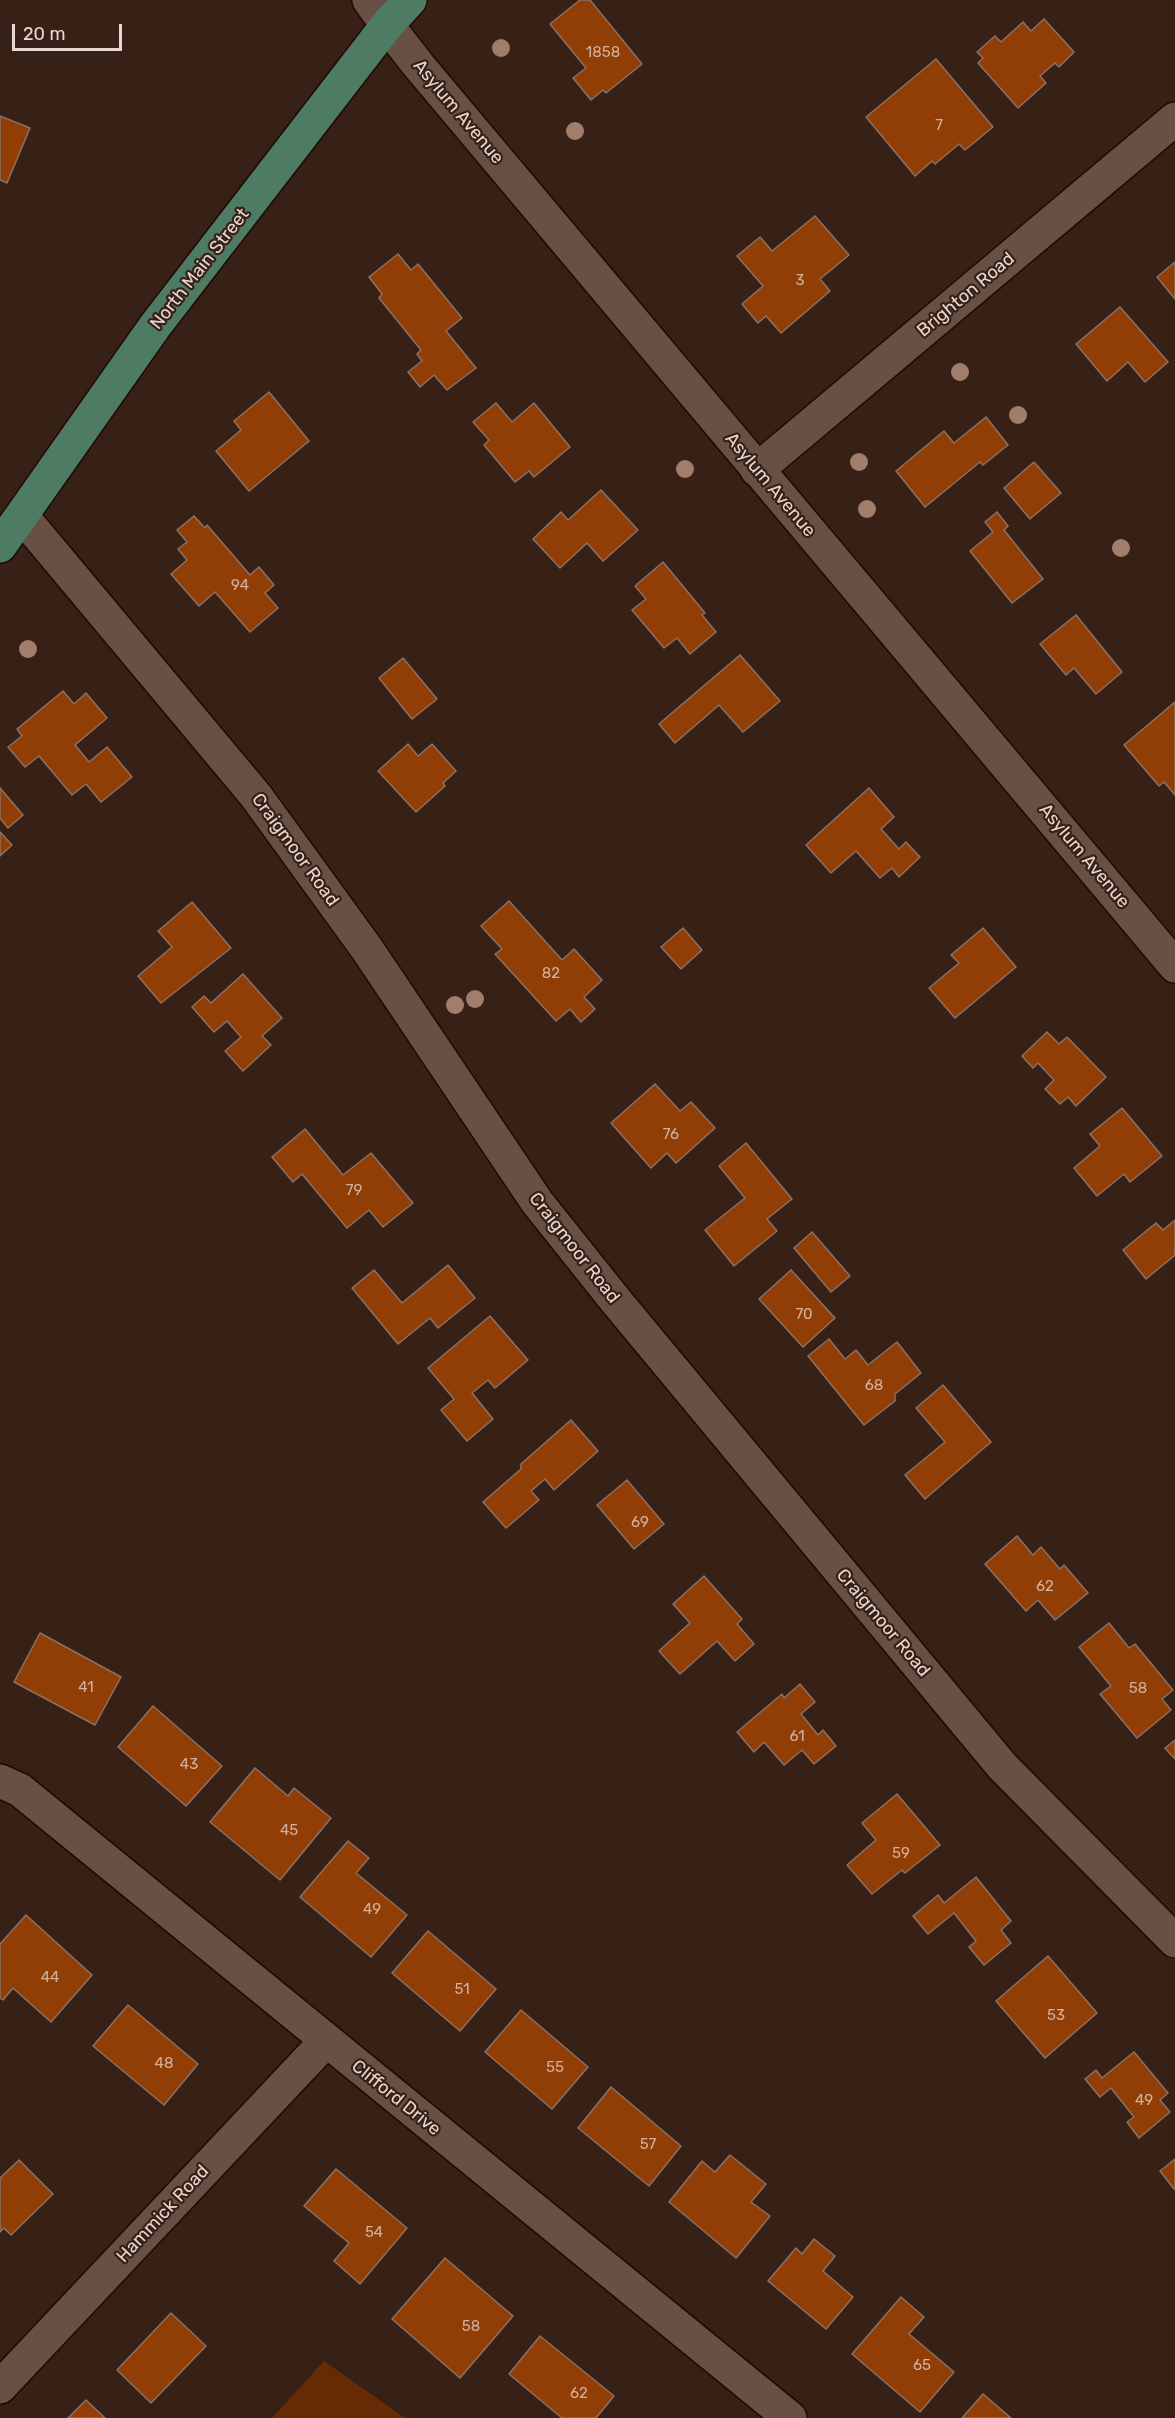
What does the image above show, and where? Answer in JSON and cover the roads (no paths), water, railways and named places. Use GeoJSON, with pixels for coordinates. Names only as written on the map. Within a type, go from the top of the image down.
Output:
{"type":"FeatureCollection","features":[{"type":"Feature","properties":{"kind":"main road","name":"North Main Street"},"geometry":{"type":"LineString","coordinates":[[0,546],[378,12],[410,0]]}},
{"type":"Feature","properties":{"kind":"street","name":"Asylum Avenue"},"geometry":{"type":"LineString","coordinates":[[378,12],[419,66],[1175,966]]}},
{"type":"Feature","properties":{"kind":"street","name":"Brighton Road"},"geometry":{"type":"LineString","coordinates":[[757,470],[1175,119]]}},
{"type":"Feature","properties":{"kind":"street","name":"Craigmoor Road"},"geometry":{"type":"LineString","coordinates":[[22,516],[256,796],[367,949],[537,1202],[616,1301],[1002,1766],[1175,1941]]}},
{"type":"Feature","properties":{"kind":"street","name":"Clifford Drive"},"geometry":{"type":"LineString","coordinates":[[0,1782],[20,1790],[790,2418]]}},
{"type":"Feature","properties":{"kind":"street","name":"Hammick Road"},"geometry":{"type":"LineString","coordinates":[[0,2387],[327,2041]]}}]}
